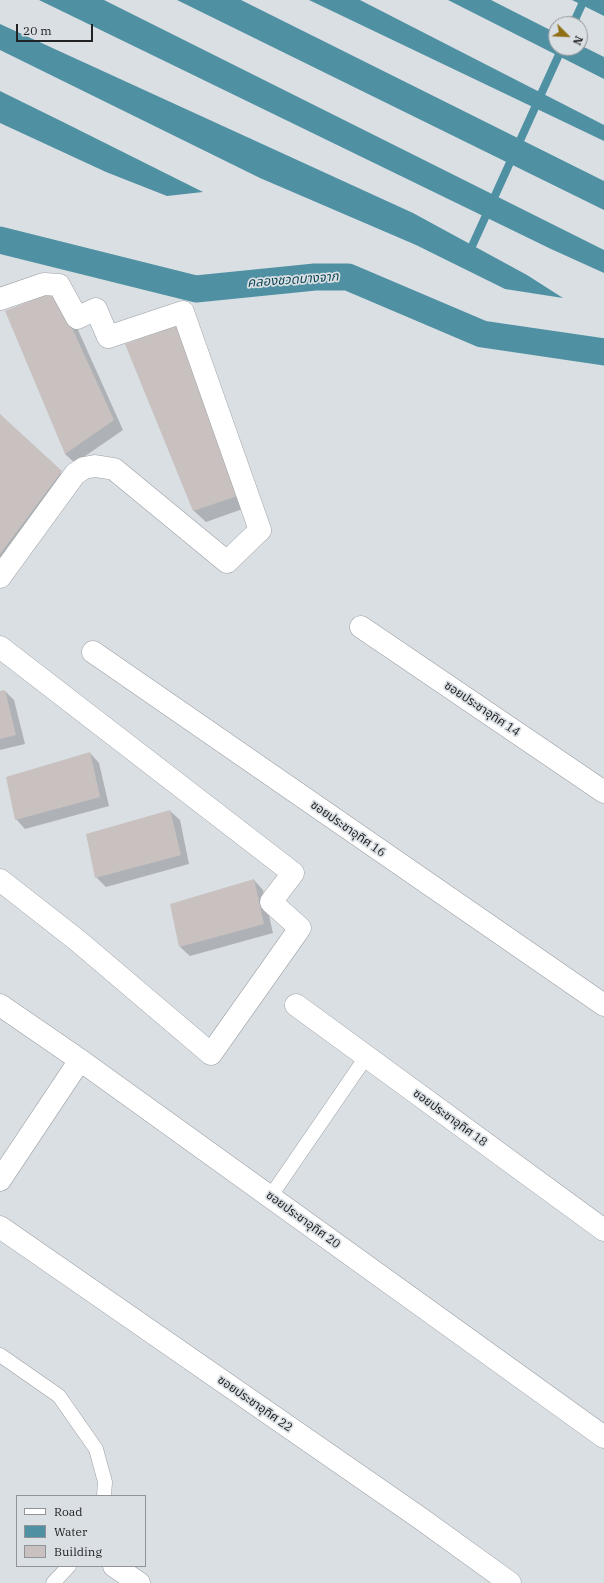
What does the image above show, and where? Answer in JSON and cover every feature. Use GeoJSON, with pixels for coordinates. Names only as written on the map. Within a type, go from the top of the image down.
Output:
{"type":"FeatureCollection","features":[{"type":"Feature","properties":{"kind":"street"},"geometry":{"type":"LineString","coordinates":[[0,299],[44,284],[60,285],[78,318],[96,309],[108,337],[184,312],[260,530],[227,562],[114,468],[95,466],[84,468],[75,474],[0,578]]}},
{"type":"Feature","properties":{"kind":"street","name":"ซอยประชาอุทิศ 14"},"geometry":{"type":"LineString","coordinates":[[361,627],[604,792]]}},
{"type":"Feature","properties":{"kind":"street"},"geometry":{"type":"LineString","coordinates":[[0,647],[292,872],[271,902],[300,928],[211,1054],[78,941],[0,880]]}},
{"type":"Feature","properties":{"kind":"street","name":"ซอยประชาอุทิศ 16"},"geometry":{"type":"LineString","coordinates":[[92,652],[604,1005]]}},
{"type":"Feature","properties":{"kind":"street","name":"ซอยประชาอุทิศ 20"},"geometry":{"type":"LineString","coordinates":[[0,1005],[80,1060],[604,1437]]}},
{"type":"Feature","properties":{"kind":"street","name":"ซอยประชาอุทิศ 18"},"geometry":{"type":"LineString","coordinates":[[296,1005],[604,1230]]}},
{"type":"Feature","properties":{"kind":"street"},"geometry":{"type":"LineString","coordinates":[[0,1180],[80,1060]]}},
{"type":"Feature","properties":{"kind":"street","name":"ซอยประชาอุทิศ 22"},"geometry":{"type":"LineString","coordinates":[[0,1227],[510,1583]]}},
{"type":"Feature","properties":{"kind":"street"},"geometry":{"type":"LineString","coordinates":[[115,1567],[139,1583]]}},
{"type":"Feature","properties":{"kind":"lane"},"geometry":{"type":"LineString","coordinates":[[270,1197],[366,1057]]}},
{"type":"Feature","properties":{"kind":"lane"},"geometry":{"type":"LineString","coordinates":[[0,1355],[59,1396],[96,1449],[105,1482],[104,1495]]}},
{"type":"Feature","properties":{"kind":"lane"},"geometry":{"type":"LineString","coordinates":[[53,1583],[68,1567]]}},
{"type":"Feature","properties":{"kind":"water"},"geometry":{"type":"Polygon","coordinates":[[[39,0],[104,0],[604,250],[604,273],[551,249],[39,0]]]}},
{"type":"Feature","properties":{"kind":"water"},"geometry":{"type":"Polygon","coordinates":[[[177,0],[241,0],[604,181],[604,210],[177,0]]]}},
{"type":"Feature","properties":{"kind":"water"},"geometry":{"type":"Polygon","coordinates":[[[309,0],[360,0],[604,125],[604,141],[309,0]]]}},
{"type":"Feature","properties":{"kind":"water"},"geometry":{"type":"Polygon","coordinates":[[[448,0],[491,0],[548,29],[548,51],[448,0]]]}},
{"type":"Feature","properties":{"kind":"water"},"geometry":{"type":"Polygon","coordinates":[[[572,0],[604,0],[604,16],[572,0]]]}},
{"type":"Feature","properties":{"kind":"water"},"geometry":{"type":"Polygon","coordinates":[[[0,24],[413,213],[527,275],[563,298],[505,289],[416,245],[260,178],[0,50],[0,24]]]}},
{"type":"Feature","properties":{"kind":"water"},"geometry":{"type":"Polygon","coordinates":[[[588,49],[604,57],[604,79],[559,56],[588,56],[588,49]]]}},
{"type":"Feature","properties":{"kind":"water"},"geometry":{"type":"Polygon","coordinates":[[[0,91],[203,192],[167,196],[106,172],[0,123],[0,91]]]}},
{"type":"Feature","properties":{"kind":"building"},"geometry":{"type":"Polygon","coordinates":[[[55,291],[114,420],[65,454],[5,311],[55,291]]]}},
{"type":"Feature","properties":{"kind":"building"},"geometry":{"type":"Polygon","coordinates":[[[176,326],[240,495],[193,511],[125,344],[176,326]]]}},
{"type":"Feature","properties":{"kind":"building"},"geometry":{"type":"Polygon","coordinates":[[[0,414],[62,471],[0,554],[0,414]]]}},
{"type":"Feature","properties":{"kind":"building"},"geometry":{"type":"Polygon","coordinates":[[[5,690],[16,735],[0,739],[0,691],[5,690]]]}},
{"type":"Feature","properties":{"kind":"building"},"geometry":{"type":"Polygon","coordinates":[[[90,752],[100,797],[15,820],[6,777],[90,752]]]}},
{"type":"Feature","properties":{"kind":"building"},"geometry":{"type":"Polygon","coordinates":[[[170,810],[181,855],[95,878],[86,834],[170,810]]]}},
{"type":"Feature","properties":{"kind":"building"},"geometry":{"type":"Polygon","coordinates":[[[254,879],[264,924],[179,947],[170,904],[254,879]]]}},
{"type":"Feature","properties":{"kind":"waterway"},"geometry":{"type":"LineString","coordinates":[[577,16],[584,0]]}},
{"type":"Feature","properties":{"kind":"waterway"},"geometry":{"type":"LineString","coordinates":[[468,255],[558,56]]}},
{"type":"Feature","properties":{"kind":"waterway","name":"คลองชวดบางจาก"},"geometry":{"type":"LineString","coordinates":[[0,240],[196,289],[315,277],[348,277],[482,334],[604,352]]}}]}
